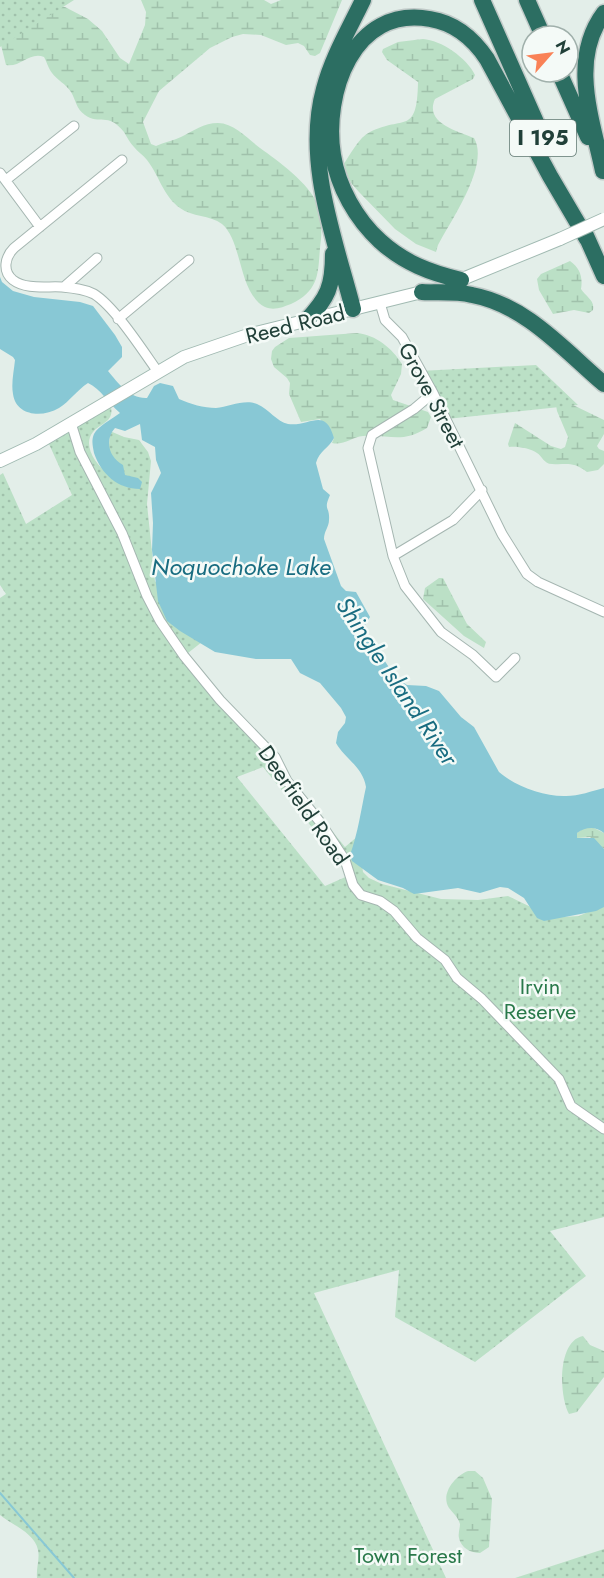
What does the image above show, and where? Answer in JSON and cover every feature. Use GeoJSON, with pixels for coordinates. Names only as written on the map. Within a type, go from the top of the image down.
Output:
{"type":"FeatureCollection","features":[{"type":"Feature","properties":{"kind":"highway"},"geometry":{"type":"LineString","coordinates":[[353,309],[333,235],[318,161],[316,134],[318,113],[332,65],[363,0]]}},
{"type":"Feature","properties":{"kind":"highway","name":"I 195"},"geometry":{"type":"LineString","coordinates":[[482,0],[604,276]]}},
{"type":"Feature","properties":{"kind":"highway"},"geometry":{"type":"LineString","coordinates":[[527,0],[538,24]]}},
{"type":"Feature","properties":{"kind":"highway"},"geometry":{"type":"LineString","coordinates":[[604,13],[588,42],[585,68],[588,99],[604,172]]}},
{"type":"Feature","properties":{"kind":"highway"},"geometry":{"type":"LineString","coordinates":[[461,280],[418,267],[381,242],[352,206],[336,167],[331,121],[342,72],[351,54],[362,40],[374,30],[396,21],[415,18],[443,22],[476,42],[488,59],[550,176],[587,239]]}},
{"type":"Feature","properties":{"kind":"highway","name":"I 195"},"geometry":{"type":"LineString","coordinates":[[564,84],[604,172]]}},
{"type":"Feature","properties":{"kind":"highway"},"geometry":{"type":"LineString","coordinates":[[306,321],[321,305],[329,290],[333,276],[333,235]]}},
{"type":"Feature","properties":{"kind":"highway"},"geometry":{"type":"LineString","coordinates":[[422,292],[472,294],[506,305],[532,322],[604,384]]}},
{"type":"Feature","properties":{"kind":"street"},"geometry":{"type":"LineString","coordinates":[[40,227],[3,176],[74,126]]}},
{"type":"Feature","properties":{"kind":"street"},"geometry":{"type":"LineString","coordinates":[[122,160],[10,251],[6,262],[8,273],[18,283],[81,289],[95,295],[118,319],[158,372]]}},
{"type":"Feature","properties":{"kind":"street","name":"Reed Road"},"geometry":{"type":"LineString","coordinates":[[0,461],[36,444],[184,357],[215,345],[461,280],[604,219]]}},
{"type":"Feature","properties":{"kind":"street"},"geometry":{"type":"LineString","coordinates":[[64,287],[97,258]]}},
{"type":"Feature","properties":{"kind":"street"},"geometry":{"type":"LineString","coordinates":[[118,319],[189,261]]}},
{"type":"Feature","properties":{"kind":"street","name":"Grove Street"},"geometry":{"type":"LineString","coordinates":[[380,303],[386,320],[402,337],[433,393],[513,555],[527,574],[538,582],[604,612]]}},
{"type":"Feature","properties":{"kind":"street"},"geometry":{"type":"LineString","coordinates":[[433,393],[414,409],[372,435],[368,448],[393,556],[405,586],[441,632],[473,655],[496,677],[515,658]]}},
{"type":"Feature","properties":{"kind":"street","name":"Deerfield Road"},"geometry":{"type":"LineString","coordinates":[[71,423],[80,452],[122,533],[147,596],[160,621],[184,656],[215,694],[275,757],[287,781],[320,822],[345,860],[353,885],[362,895],[380,901],[394,911],[417,938],[445,960],[457,978],[482,999],[560,1079],[572,1106],[604,1129]]}},
{"type":"Feature","properties":{"kind":"street"},"geometry":{"type":"LineString","coordinates":[[393,556],[453,520],[482,490]]}},
{"type":"Feature","properties":{"kind":"green space"},"geometry":{"type":"Polygon","coordinates":[[[0,0],[65,7],[88,19],[102,31],[120,58],[129,64],[145,25],[146,12],[141,0],[264,0],[271,4],[281,0],[342,0],[320,53],[315,56],[310,55],[304,46],[298,43],[286,45],[261,35],[243,34],[232,37],[210,48],[159,91],[143,122],[151,144],[156,146],[208,124],[218,123],[230,126],[275,159],[308,188],[317,204],[321,226],[318,269],[314,285],[309,292],[291,304],[275,309],[265,307],[250,291],[229,232],[217,221],[185,211],[174,203],[147,160],[118,126],[108,120],[90,118],[82,113],[71,92],[52,73],[44,57],[34,56],[16,64],[6,65],[0,41],[0,0]]]}},
{"type":"Feature","properties":{"kind":"green space"},"geometry":{"type":"Polygon","coordinates":[[[0,0],[74,0],[0,47],[0,0]]]}},
{"type":"Feature","properties":{"kind":"green space"},"geometry":{"type":"Polygon","coordinates":[[[423,39],[438,43],[453,51],[466,62],[475,75],[473,79],[435,99],[433,107],[438,120],[474,138],[478,149],[477,163],[467,192],[436,252],[416,244],[395,229],[351,183],[343,165],[366,134],[406,121],[411,117],[415,110],[418,82],[387,60],[382,52],[383,49],[398,42],[423,39]]]}},
{"type":"Feature","properties":{"kind":"green space"},"geometry":{"type":"Polygon","coordinates":[[[570,261],[580,273],[581,289],[591,301],[593,310],[589,313],[574,310],[553,314],[539,290],[537,279],[541,274],[570,261]]]}},
{"type":"Feature","properties":{"kind":"green space"},"geometry":{"type":"Polygon","coordinates":[[[357,333],[377,339],[398,358],[402,364],[401,374],[391,395],[393,400],[428,412],[431,417],[427,428],[410,436],[363,436],[336,444],[332,443],[334,438],[320,419],[301,422],[289,394],[290,383],[274,367],[271,359],[272,351],[289,338],[357,333]]]}},
{"type":"Feature","properties":{"kind":"green space"},"geometry":{"type":"Polygon","coordinates":[[[536,365],[578,405],[447,419],[420,371],[536,365]]]}},
{"type":"Feature","properties":{"kind":"green space"},"geometry":{"type":"Polygon","coordinates":[[[556,405],[573,405],[604,420],[604,434],[597,446],[604,451],[604,464],[598,470],[587,472],[570,464],[549,464],[531,450],[509,447],[515,423],[551,446],[561,449],[565,447],[568,437],[556,405]]]}},
{"type":"Feature","properties":{"kind":"green space","name":"Irvin Reserve"},"geometry":{"type":"Polygon","coordinates":[[[111,407],[109,419],[90,437],[90,449],[99,465],[107,473],[110,431],[139,440],[148,452],[151,461],[147,504],[155,581],[207,638],[188,653],[345,847],[358,836],[363,872],[369,878],[382,884],[441,899],[478,900],[508,896],[535,909],[562,917],[579,916],[604,905],[604,1217],[550,1231],[586,1276],[475,1362],[395,1317],[399,1270],[314,1293],[446,1578],[37,1578],[36,1544],[28,1534],[0,1515],[0,598],[6,594],[0,585],[0,475],[3,473],[26,524],[72,495],[49,444],[111,407]],[[263,767],[237,777],[325,886],[350,874],[263,767]]]}},
{"type":"Feature","properties":{"kind":"green space"},"geometry":{"type":"Polygon","coordinates":[[[439,578],[443,578],[467,624],[486,642],[484,648],[464,636],[423,599],[425,588],[439,578]]]}},
{"type":"Feature","properties":{"kind":"green space"},"geometry":{"type":"Polygon","coordinates":[[[584,828],[594,828],[604,833],[604,849],[590,837],[577,838],[577,833],[584,828]]]}},
{"type":"Feature","properties":{"kind":"green space"},"geometry":{"type":"Polygon","coordinates":[[[583,1336],[590,1345],[604,1351],[604,1377],[577,1412],[569,1414],[563,1395],[562,1370],[568,1348],[575,1340],[583,1336]]]}},
{"type":"Feature","properties":{"kind":"green space"},"geometry":{"type":"Polygon","coordinates":[[[468,1471],[475,1471],[483,1478],[492,1499],[489,1547],[480,1553],[470,1551],[460,1542],[460,1524],[449,1508],[446,1497],[454,1481],[468,1471]]]}},
{"type":"Feature","properties":{"kind":"green space","name":"Town Forest"},"geometry":{"type":"Polygon","coordinates":[[[604,1549],[604,1578],[515,1578],[604,1549]]]}},
{"type":"Feature","properties":{"kind":"water","name":"Noquochoke Lake"},"geometry":{"type":"Polygon","coordinates":[[[0,277],[2,282],[13,291],[34,297],[80,302],[93,306],[122,347],[122,357],[108,371],[135,396],[147,398],[154,386],[160,383],[173,386],[179,399],[197,405],[216,408],[252,403],[261,406],[280,421],[288,424],[316,420],[326,423],[334,438],[319,455],[316,463],[323,489],[330,495],[327,506],[329,522],[324,539],[341,586],[346,591],[356,592],[370,617],[365,625],[365,631],[396,678],[407,685],[426,686],[439,691],[461,717],[474,727],[499,772],[513,782],[531,790],[558,796],[576,795],[604,788],[604,833],[594,828],[584,829],[577,833],[577,838],[594,838],[604,849],[604,907],[596,911],[544,921],[537,918],[524,898],[508,888],[500,887],[480,893],[458,888],[414,894],[378,880],[352,861],[350,855],[366,787],[358,769],[336,743],[338,732],[345,723],[346,717],[341,708],[320,683],[300,673],[291,659],[256,659],[215,652],[167,621],[158,601],[152,550],[151,493],[161,473],[156,460],[155,447],[142,440],[140,424],[125,431],[115,428],[109,443],[111,453],[123,465],[125,475],[138,478],[142,482],[140,489],[125,486],[106,474],[94,453],[92,442],[94,434],[102,425],[120,413],[92,385],[88,383],[63,405],[52,411],[38,414],[24,411],[19,407],[12,390],[15,360],[0,349],[0,277]]]}},
{"type":"Feature","properties":{"kind":"waterway"},"geometry":{"type":"LineString","coordinates":[[0,1493],[74,1578]]}},
{"type":"Feature","properties":{"kind":"water label","name":"Shingle Island River"},"geometry":{"type":"Point","coordinates":[397,681]}}]}
